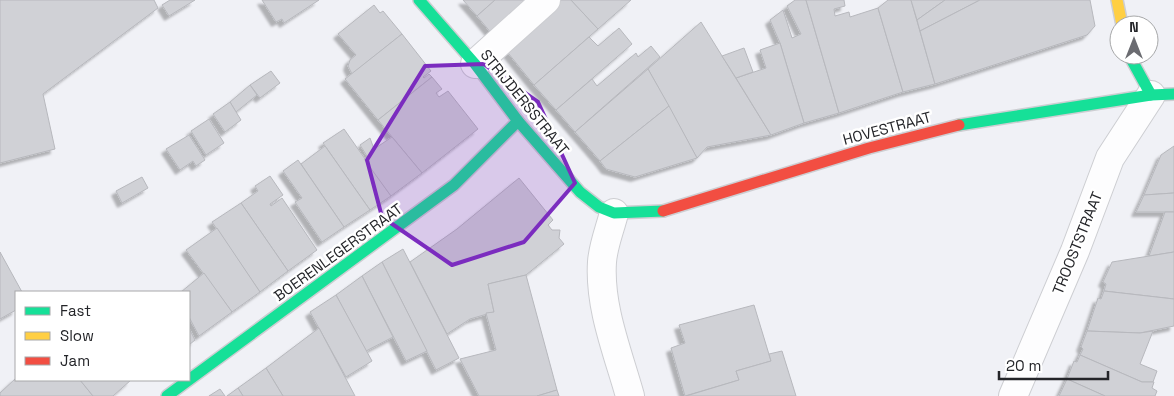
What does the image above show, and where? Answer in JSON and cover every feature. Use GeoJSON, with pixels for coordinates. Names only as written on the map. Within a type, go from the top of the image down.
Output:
{"type":"FeatureCollection","features":[{"type":"Feature","properties":{"kind":"street","name":"STRIJDERSSTRAAT"},"geometry":{"type":"LineString","coordinates":[[419,0],[475,64],[518,121],[580,192],[599,207],[614,214]]}},
{"type":"Feature","properties":{"kind":"street"},"geometry":{"type":"LineString","coordinates":[[475,64],[546,0]]}},
{"type":"Feature","properties":{"kind":"street"},"geometry":{"type":"LineString","coordinates":[[1117,0],[1120,15]]}},
{"type":"Feature","properties":{"kind":"street"},"geometry":{"type":"LineString","coordinates":[[1137,65],[1162,94]]}},
{"type":"Feature","properties":{"kind":"street","name":"HOVESTRAAT"},"geometry":{"type":"LineString","coordinates":[[614,214],[660,212],[860,151],[954,126],[1162,94]]}},
{"type":"Feature","properties":{"kind":"street","name":"TROOSTSTRAAT"},"geometry":{"type":"LineString","coordinates":[[1013,396],[1074,251],[1110,158],[1162,94]]}},
{"type":"Feature","properties":{"kind":"street","name":"BOERENLEGERSTRAAT"},"geometry":{"type":"LineString","coordinates":[[190,378],[454,185],[518,121]]}},
{"type":"Feature","properties":{"kind":"street"},"geometry":{"type":"LineString","coordinates":[[614,214],[602,259],[602,283],[605,307],[630,396]]}},
{"type":"Feature","properties":{"kind":"street","name":"BOERENLEGERSTRAAT"},"geometry":{"type":"LineString","coordinates":[[166,396],[186,381]]}},
{"type":"Feature","properties":{"kind":"highlighted area"},"geometry":{"type":"Polygon","coordinates":[[[484,64],[538,102],[575,183],[524,242],[452,265],[382,217],[367,160],[425,66],[484,64]]]}},
{"type":"Feature","properties":{"kind":"building"},"geometry":{"type":"Polygon","coordinates":[[[0,0],[154,0],[158,8],[43,94],[55,149],[0,163],[0,0]]]}},
{"type":"Feature","properties":{"kind":"building"},"geometry":{"type":"Polygon","coordinates":[[[170,0],[195,0],[169,16],[162,5],[170,0]]]}},
{"type":"Feature","properties":{"kind":"building"},"geometry":{"type":"Polygon","coordinates":[[[262,0],[319,0],[284,23],[282,19],[276,22],[262,0]]]}},
{"type":"Feature","properties":{"kind":"building"},"geometry":{"type":"Polygon","coordinates":[[[463,0],[495,0],[477,16],[463,0]]]}},
{"type":"Feature","properties":{"kind":"building"},"geometry":{"type":"Polygon","coordinates":[[[495,0],[530,0],[492,34],[477,16],[495,0]]]}},
{"type":"Feature","properties":{"kind":"building"},"geometry":{"type":"Polygon","coordinates":[[[560,0],[571,0],[598,29],[534,85],[504,48],[560,0]]]}},
{"type":"Feature","properties":{"kind":"building"},"geometry":{"type":"Polygon","coordinates":[[[571,0],[631,0],[598,29],[571,0]]]}},
{"type":"Feature","properties":{"kind":"building"},"geometry":{"type":"Polygon","coordinates":[[[795,0],[806,0],[839,113],[804,123],[780,43],[770,20],[783,10],[792,38],[801,34],[787,6],[795,0]]]}},
{"type":"Feature","properties":{"kind":"building"},"geometry":{"type":"Polygon","coordinates":[[[806,0],[844,0],[845,6],[834,9],[835,16],[849,12],[850,17],[878,8],[903,92],[839,113],[806,0]]]}},
{"type":"Feature","properties":{"kind":"building"},"geometry":{"type":"Polygon","coordinates":[[[888,0],[911,0],[935,84],[903,92],[878,8],[888,0]]]}},
{"type":"Feature","properties":{"kind":"building"},"geometry":{"type":"Polygon","coordinates":[[[911,0],[945,0],[917,20],[911,0]]]}},
{"type":"Feature","properties":{"kind":"building"},"geometry":{"type":"Polygon","coordinates":[[[945,0],[980,0],[920,31],[917,20],[945,0]]]}},
{"type":"Feature","properties":{"kind":"building"},"geometry":{"type":"Polygon","coordinates":[[[980,0],[1090,0],[1095,26],[1087,35],[935,84],[920,31],[980,0]]]}},
{"type":"Feature","properties":{"kind":"building"},"geometry":{"type":"Polygon","coordinates":[[[374,5],[380,13],[383,11],[402,34],[352,74],[348,66],[350,60],[356,55],[338,34],[374,5]]]}},
{"type":"Feature","properties":{"kind":"building"},"geometry":{"type":"Polygon","coordinates":[[[701,22],[771,135],[707,147],[697,158],[648,69],[701,22]]]}},
{"type":"Feature","properties":{"kind":"building"},"geometry":{"type":"Polygon","coordinates":[[[619,28],[632,44],[556,110],[534,85],[589,37],[598,46],[619,28]]]}},
{"type":"Feature","properties":{"kind":"building"},"geometry":{"type":"Polygon","coordinates":[[[402,34],[431,71],[423,77],[429,74],[432,77],[378,120],[345,79],[402,34]]]}},
{"type":"Feature","properties":{"kind":"building"},"geometry":{"type":"Polygon","coordinates":[[[780,43],[804,123],[771,135],[736,78],[766,68],[760,50],[780,43]]]}},
{"type":"Feature","properties":{"kind":"building"},"geometry":{"type":"Polygon","coordinates":[[[651,46],[660,57],[575,132],[556,110],[592,79],[597,86],[636,53],[638,57],[651,46]]]}},
{"type":"Feature","properties":{"kind":"building"},"geometry":{"type":"Polygon","coordinates":[[[744,48],[753,72],[736,78],[722,56],[744,48]]]}},
{"type":"Feature","properties":{"kind":"building"},"geometry":{"type":"Polygon","coordinates":[[[648,69],[669,106],[600,161],[575,132],[648,69]]]}},
{"type":"Feature","properties":{"kind":"building"},"geometry":{"type":"Polygon","coordinates":[[[271,71],[280,83],[260,98],[250,85],[271,71]]]}},
{"type":"Feature","properties":{"kind":"building"},"geometry":{"type":"Polygon","coordinates":[[[432,77],[442,89],[436,93],[439,97],[448,91],[478,129],[422,173],[378,120],[432,77]]]}},
{"type":"Feature","properties":{"kind":"building"},"geometry":{"type":"Polygon","coordinates":[[[250,85],[257,95],[236,112],[230,102],[250,85]]]}},
{"type":"Feature","properties":{"kind":"building"},"geometry":{"type":"Polygon","coordinates":[[[230,102],[241,120],[225,132],[213,114],[230,102]]]}},
{"type":"Feature","properties":{"kind":"building"},"geometry":{"type":"Polygon","coordinates":[[[669,106],[697,158],[635,177],[606,169],[600,161],[669,106]]]}},
{"type":"Feature","properties":{"kind":"building"},"geometry":{"type":"Polygon","coordinates":[[[209,119],[224,143],[206,155],[191,131],[209,119]]]}},
{"type":"Feature","properties":{"kind":"building"},"geometry":{"type":"Polygon","coordinates":[[[344,129],[391,196],[370,210],[323,143],[344,129]]]}},
{"type":"Feature","properties":{"kind":"building"},"geometry":{"type":"Polygon","coordinates":[[[189,135],[205,160],[196,166],[193,161],[180,170],[166,149],[189,135]]]}},
{"type":"Feature","properties":{"kind":"building"},"geometry":{"type":"Polygon","coordinates":[[[392,137],[422,173],[391,196],[364,159],[367,156],[360,145],[370,138],[374,149],[392,137]]]}},
{"type":"Feature","properties":{"kind":"building"},"geometry":{"type":"Polygon","coordinates":[[[325,146],[370,210],[344,227],[301,164],[325,146]]]}},
{"type":"Feature","properties":{"kind":"building"},"geometry":{"type":"Polygon","coordinates":[[[1174,146],[1174,193],[1144,195],[1161,155],[1174,146]]]}},
{"type":"Feature","properties":{"kind":"building"},"geometry":{"type":"Polygon","coordinates":[[[298,160],[344,227],[322,242],[295,202],[302,198],[283,171],[298,160]]]}},
{"type":"Feature","properties":{"kind":"building"},"geometry":{"type":"Polygon","coordinates":[[[270,176],[283,195],[270,204],[271,206],[282,198],[317,250],[288,271],[241,203],[258,191],[255,186],[270,176]]]}},
{"type":"Feature","properties":{"kind":"building"},"geometry":{"type":"Polygon","coordinates":[[[142,177],[148,188],[122,203],[116,191],[142,177]]]}},
{"type":"Feature","properties":{"kind":"building"},"geometry":{"type":"Polygon","coordinates":[[[519,178],[553,220],[548,225],[552,230],[560,230],[559,238],[564,244],[526,275],[488,284],[494,312],[470,319],[447,334],[410,262],[457,229],[519,178]]]}},
{"type":"Feature","properties":{"kind":"building"},"geometry":{"type":"Polygon","coordinates":[[[1174,193],[1174,212],[1136,212],[1144,195],[1174,193]]]}},
{"type":"Feature","properties":{"kind":"building"},"geometry":{"type":"Polygon","coordinates":[[[241,203],[288,271],[260,292],[212,222],[241,203]]]}},
{"type":"Feature","properties":{"kind":"building"},"geometry":{"type":"Polygon","coordinates":[[[1165,212],[1174,212],[1174,252],[1149,256],[1165,212]]]}},
{"type":"Feature","properties":{"kind":"building"},"geometry":{"type":"Polygon","coordinates":[[[217,228],[260,292],[232,312],[186,250],[217,228]]]}},
{"type":"Feature","properties":{"kind":"building"},"geometry":{"type":"Polygon","coordinates":[[[403,249],[459,358],[436,370],[382,262],[403,249]]]}},
{"type":"Feature","properties":{"kind":"building"},"geometry":{"type":"Polygon","coordinates":[[[0,252],[21,291],[15,291],[15,311],[0,319],[0,252]]]}},
{"type":"Feature","properties":{"kind":"building"},"geometry":{"type":"Polygon","coordinates":[[[1174,252],[1174,299],[1104,291],[1106,284],[1103,282],[1112,262],[1174,252]]]}},
{"type":"Feature","properties":{"kind":"building"},"geometry":{"type":"Polygon","coordinates":[[[382,262],[427,351],[406,361],[362,276],[382,262]]]}},
{"type":"Feature","properties":{"kind":"building"},"geometry":{"type":"Polygon","coordinates":[[[204,273],[232,312],[199,336],[190,319],[190,291],[182,291],[204,273]]]}},
{"type":"Feature","properties":{"kind":"building"},"geometry":{"type":"Polygon","coordinates":[[[526,275],[557,390],[537,396],[479,396],[460,359],[496,350],[486,313],[494,312],[488,284],[526,275]]]}},
{"type":"Feature","properties":{"kind":"building"},"geometry":{"type":"Polygon","coordinates":[[[362,276],[393,337],[366,351],[336,295],[362,276]]]}},
{"type":"Feature","properties":{"kind":"building"},"geometry":{"type":"Polygon","coordinates":[[[1104,291],[1174,299],[1174,326],[1140,333],[1087,331],[1098,298],[1101,299],[1104,291]]]}},
{"type":"Feature","properties":{"kind":"building"},"geometry":{"type":"Polygon","coordinates":[[[336,295],[372,361],[346,377],[310,312],[336,295]]]}},
{"type":"Feature","properties":{"kind":"building"},"geometry":{"type":"Polygon","coordinates":[[[754,305],[771,361],[736,371],[739,380],[685,396],[671,348],[685,343],[679,325],[754,305]]]}},
{"type":"Feature","properties":{"kind":"building"},"geometry":{"type":"Polygon","coordinates":[[[319,328],[355,396],[283,396],[266,368],[319,328]]]}},
{"type":"Feature","properties":{"kind":"building"},"geometry":{"type":"Polygon","coordinates":[[[190,330],[195,340],[190,344],[190,330]]]}},
{"type":"Feature","properties":{"kind":"building"},"geometry":{"type":"Polygon","coordinates":[[[1087,331],[1140,333],[1153,331],[1140,364],[1157,371],[1153,382],[1142,382],[1080,355],[1087,331]]]}},
{"type":"Feature","properties":{"kind":"building"},"geometry":{"type":"Polygon","coordinates":[[[782,351],[796,396],[686,396],[739,380],[736,371],[771,361],[769,354],[782,351]]]}},
{"type":"Feature","properties":{"kind":"building"},"geometry":{"type":"Polygon","coordinates":[[[1080,355],[1142,382],[1154,382],[1152,388],[1157,391],[1155,396],[1105,396],[1067,379],[1074,361],[1077,362],[1080,355]]]}},
{"type":"Feature","properties":{"kind":"building"},"geometry":{"type":"Polygon","coordinates":[[[266,368],[283,396],[243,396],[238,388],[266,368]]]}},
{"type":"Feature","properties":{"kind":"building"},"geometry":{"type":"Polygon","coordinates":[[[15,379],[15,381],[81,381],[93,396],[0,396],[0,393],[15,379]]]}},
{"type":"Feature","properties":{"kind":"building"},"geometry":{"type":"Polygon","coordinates":[[[1067,379],[1105,396],[1059,396],[1067,379]]]}},
{"type":"Feature","properties":{"kind":"building"},"geometry":{"type":"Polygon","coordinates":[[[81,381],[130,381],[113,396],[93,396],[81,381]]]}},
{"type":"Feature","properties":{"kind":"building"},"geometry":{"type":"Polygon","coordinates":[[[238,388],[243,396],[227,396],[238,388]]]}},
{"type":"Feature","properties":{"kind":"building"},"geometry":{"type":"Polygon","coordinates":[[[220,389],[225,396],[209,396],[220,389]]]}},
{"type":"Feature","properties":{"kind":"building"},"geometry":{"type":"Polygon","coordinates":[[[557,390],[559,396],[537,396],[557,390]]]}},
{"type":"Feature","properties":{"kind":"traffic: fast"},"geometry":{"type":"LineString","coordinates":[[419,0],[475,64],[518,121],[580,192],[599,207],[614,213],[663,211]]}},
{"type":"Feature","properties":{"kind":"traffic: fast"},"geometry":{"type":"LineString","coordinates":[[1134,65],[1151,95]]}},
{"type":"Feature","properties":{"kind":"traffic: fast"},"geometry":{"type":"LineString","coordinates":[[959,125],[1151,95],[1174,94]]}},
{"type":"Feature","properties":{"kind":"traffic: fast"},"geometry":{"type":"LineString","coordinates":[[190,379],[454,185],[518,121]]}},
{"type":"Feature","properties":{"kind":"traffic: fast"},"geometry":{"type":"LineString","coordinates":[[167,396],[187,381]]}},
{"type":"Feature","properties":{"kind":"traffic: slow"},"geometry":{"type":"LineString","coordinates":[[1117,0],[1120,15]]}},
{"type":"Feature","properties":{"kind":"traffic: jam"},"geometry":{"type":"LineString","coordinates":[[663,211],[869,148],[959,125]]}}]}
